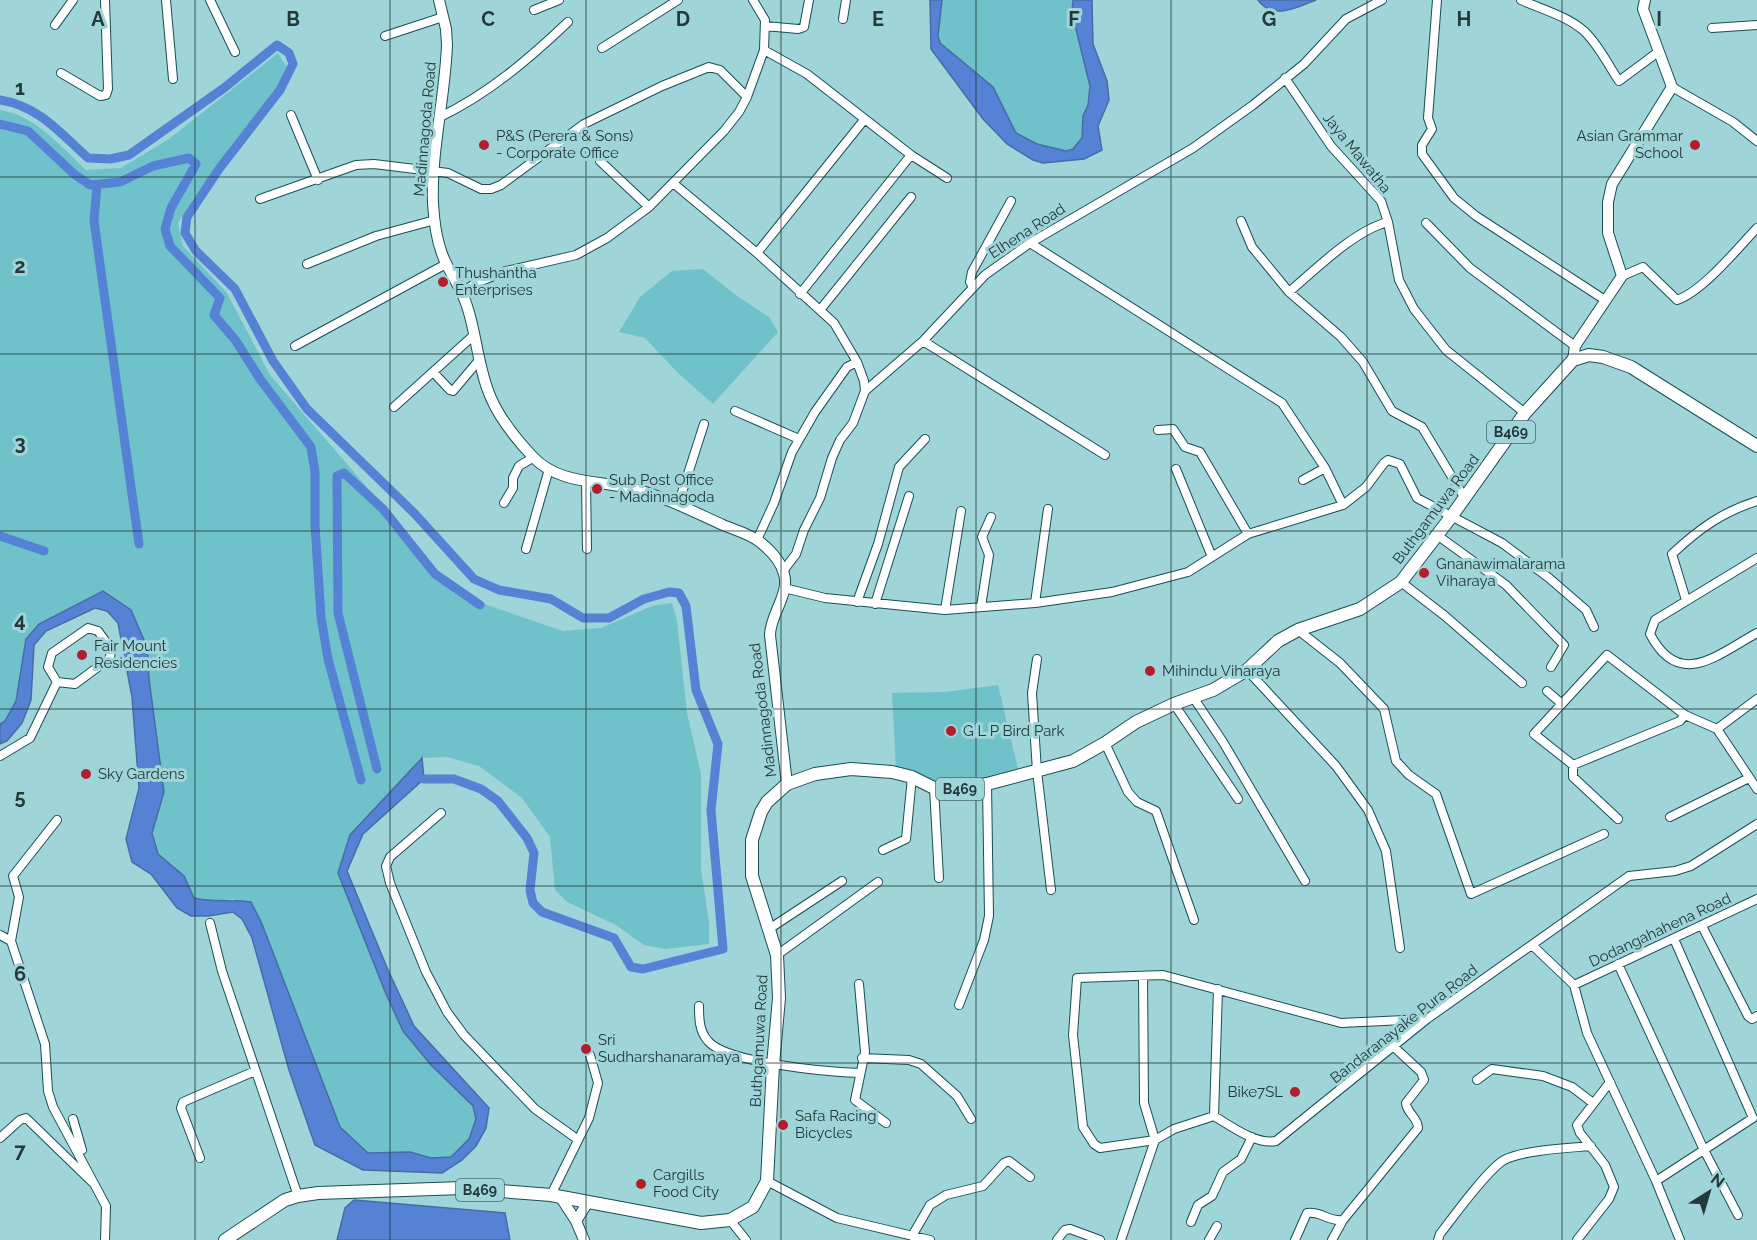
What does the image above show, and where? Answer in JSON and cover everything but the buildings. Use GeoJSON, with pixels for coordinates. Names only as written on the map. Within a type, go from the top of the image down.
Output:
{"type":"FeatureCollection","features":[{"type":"Feature","properties":{"kind":"main road"},"geometry":{"type":"LineString","coordinates":[[1573,360],[1589,355],[1603,357],[1631,367],[1757,446]]}},
{"type":"Feature","properties":{"kind":"main road","name":"Buthgamuwa Road"},"geometry":{"type":"LineString","coordinates":[[225,1240],[285,1200],[318,1193],[462,1188],[556,1196],[701,1224],[730,1220],[753,1208],[767,1181],[779,998],[777,955],[752,876],[752,840],[764,807],[787,784],[815,774],[851,769],[892,771],[912,777],[934,788],[952,790],[987,784],[1073,761],[1136,722],[1173,704],[1213,690],[1247,670],[1278,641],[1298,630],[1360,609],[1401,582],[1526,413],[1573,360]]}},
{"type":"Feature","properties":{"kind":"street"},"geometry":{"type":"LineString","coordinates":[[55,25],[73,0]]}},
{"type":"Feature","properties":{"kind":"street"},"geometry":{"type":"LineString","coordinates":[[61,73],[100,96],[106,95],[108,89],[105,0]]}},
{"type":"Feature","properties":{"kind":"street"},"geometry":{"type":"LineString","coordinates":[[166,0],[173,79]]}},
{"type":"Feature","properties":{"kind":"street"},"geometry":{"type":"LineString","coordinates":[[210,0],[235,52]]}},
{"type":"Feature","properties":{"kind":"street","name":"Madinnagoda Road"},"geometry":{"type":"LineString","coordinates":[[439,0],[446,37],[446,64],[434,172],[435,220],[439,246],[462,292],[486,383],[495,406],[534,457],[549,470],[567,477],[635,489],[678,505],[757,540],[769,550],[783,571],[784,588],[771,621],[770,635],[787,784]]}},
{"type":"Feature","properties":{"kind":"street"},"geometry":{"type":"LineString","coordinates":[[534,10],[559,0]]}},
{"type":"Feature","properties":{"kind":"street"},"geometry":{"type":"LineString","coordinates":[[602,48],[678,0]]}},
{"type":"Feature","properties":{"kind":"street"},"geometry":{"type":"LineString","coordinates":[[765,26],[798,29],[804,27],[809,0]]}},
{"type":"Feature","properties":{"kind":"street"},"geometry":{"type":"LineString","coordinates":[[843,19],[846,0]]}},
{"type":"Feature","properties":{"kind":"street","name":"Elhena Road"},"geometry":{"type":"LineString","coordinates":[[783,571],[796,554],[804,530],[820,498],[832,458],[840,440],[853,423],[866,391],[923,341],[985,275],[1030,243],[1193,147],[1253,105],[1304,63],[1346,19],[1382,0]]}},
{"type":"Feature","properties":{"kind":"street"},"geometry":{"type":"LineString","coordinates":[[1437,0],[1428,118],[1432,129],[1422,146],[1422,154],[1454,198],[1476,216],[1605,300]]}},
{"type":"Feature","properties":{"kind":"street"},"geometry":{"type":"LineString","coordinates":[[1521,0],[1583,30],[1597,46],[1619,81],[1658,51]]}},
{"type":"Feature","properties":{"kind":"street"},"geometry":{"type":"LineString","coordinates":[[1645,0],[1643,9],[1672,87],[1733,122],[1757,141]]}},
{"type":"Feature","properties":{"kind":"street"},"geometry":{"type":"LineString","coordinates":[[462,292],[506,271],[576,255],[607,238],[649,207],[673,183],[723,131],[739,112],[747,97],[764,50],[765,20],[752,1]]}},
{"type":"Feature","properties":{"kind":"street"},"geometry":{"type":"LineString","coordinates":[[385,36],[443,17]]}},
{"type":"Feature","properties":{"kind":"street"},"geometry":{"type":"LineString","coordinates":[[440,117],[460,107],[497,82],[532,56],[568,22]]}},
{"type":"Feature","properties":{"kind":"street"},"geometry":{"type":"LineString","coordinates":[[1712,28],[1757,25]]}},
{"type":"Feature","properties":{"kind":"street"},"geometry":{"type":"LineString","coordinates":[[764,50],[807,74],[911,155],[947,178]]}},
{"type":"Feature","properties":{"kind":"street"},"geometry":{"type":"LineString","coordinates":[[260,199],[356,165],[374,164],[448,173],[481,189],[491,189],[501,185],[584,124],[662,86],[709,67],[720,70],[747,97]]}},
{"type":"Feature","properties":{"kind":"street","name":"Jaya Mawatha"},"geometry":{"type":"LineString","coordinates":[[1286,78],[1331,146],[1381,201],[1388,222],[1399,280],[1414,309],[1446,350],[1526,413]]}},
{"type":"Feature","properties":{"kind":"street"},"geometry":{"type":"LineString","coordinates":[[1622,276],[1608,233],[1608,202],[1612,184],[1672,87]]}},
{"type":"Feature","properties":{"kind":"street"},"geometry":{"type":"LineString","coordinates":[[291,116],[318,180]]}},
{"type":"Feature","properties":{"kind":"street"},"geometry":{"type":"LineString","coordinates":[[757,254],[864,120]]}},
{"type":"Feature","properties":{"kind":"street"},"geometry":{"type":"LineString","coordinates":[[800,294],[911,155]]}},
{"type":"Feature","properties":{"kind":"street"},"geometry":{"type":"LineString","coordinates":[[600,161],[649,207]]}},
{"type":"Feature","properties":{"kind":"street"},"geometry":{"type":"LineString","coordinates":[[673,183],[834,323],[857,362],[866,391]]}},
{"type":"Feature","properties":{"kind":"street"},"geometry":{"type":"LineString","coordinates":[[820,310],[911,197]]}},
{"type":"Feature","properties":{"kind":"street"},"geometry":{"type":"LineString","coordinates":[[973,287],[970,282],[972,272],[1011,201]]}},
{"type":"Feature","properties":{"kind":"street"},"geometry":{"type":"LineString","coordinates":[[307,264],[376,236],[435,220]]}},
{"type":"Feature","properties":{"kind":"street"},"geometry":{"type":"LineString","coordinates":[[1241,221],[1252,247],[1289,292],[1341,337],[1363,362],[1392,411],[1422,427],[1464,498]]}},
{"type":"Feature","properties":{"kind":"street"},"geometry":{"type":"LineString","coordinates":[[1289,292],[1346,244],[1379,224],[1388,222]]}},
{"type":"Feature","properties":{"kind":"street"},"geometry":{"type":"LineString","coordinates":[[1426,223],[1470,268],[1575,346]]}},
{"type":"Feature","properties":{"kind":"street"},"geometry":{"type":"LineString","coordinates":[[1573,360],[1575,346],[1622,276],[1642,267],[1677,300],[1685,297],[1715,272],[1757,228]]}},
{"type":"Feature","properties":{"kind":"street"},"geometry":{"type":"LineString","coordinates":[[1030,243],[1282,403],[1325,468],[1343,505]]}},
{"type":"Feature","properties":{"kind":"street"},"geometry":{"type":"LineString","coordinates":[[295,346],[446,264]]}},
{"type":"Feature","properties":{"kind":"street"},"geometry":{"type":"LineString","coordinates":[[394,407],[474,335]]}},
{"type":"Feature","properties":{"kind":"street"},"geometry":{"type":"LineString","coordinates":[[923,341],[1105,455]]}},
{"type":"Feature","properties":{"kind":"street"},"geometry":{"type":"LineString","coordinates":[[433,372],[450,390],[453,390],[480,359]]}},
{"type":"Feature","properties":{"kind":"street"},"geometry":{"type":"LineString","coordinates":[[757,540],[799,439],[847,367],[857,362]]}},
{"type":"Feature","properties":{"kind":"street"},"geometry":{"type":"LineString","coordinates":[[735,411],[799,439]]}},
{"type":"Feature","properties":{"kind":"street"},"geometry":{"type":"LineString","coordinates":[[678,505],[704,424]]}},
{"type":"Feature","properties":{"kind":"street"},"geometry":{"type":"LineString","coordinates":[[1158,430],[1173,429],[1185,447],[1200,452],[1248,534]]}},
{"type":"Feature","properties":{"kind":"street"},"geometry":{"type":"LineString","coordinates":[[857,602],[878,544],[899,467],[925,439]]}},
{"type":"Feature","properties":{"kind":"street"},"geometry":{"type":"LineString","coordinates":[[504,503],[513,488],[513,478],[519,466],[534,457]]}},
{"type":"Feature","properties":{"kind":"street"},"geometry":{"type":"LineString","coordinates":[[784,588],[825,598],[945,610],[1035,603],[1113,592],[1188,572],[1248,534],[1343,505],[1366,488],[1388,460],[1400,464],[1417,498],[1502,543],[1549,578],[1586,610],[1594,627]]}},
{"type":"Feature","properties":{"kind":"street"},"geometry":{"type":"LineString","coordinates":[[1303,480],[1325,468]]}},
{"type":"Feature","properties":{"kind":"street"},"geometry":{"type":"LineString","coordinates":[[1176,469],[1212,557]]}},
{"type":"Feature","properties":{"kind":"street"},"geometry":{"type":"LineString","coordinates":[[526,549],[549,470]]}},
{"type":"Feature","properties":{"kind":"street"},"geometry":{"type":"LineString","coordinates":[[586,481],[587,549]]}},
{"type":"Feature","properties":{"kind":"street"},"geometry":{"type":"LineString","coordinates":[[875,604],[909,496]]}},
{"type":"Feature","properties":{"kind":"street"},"geometry":{"type":"LineString","coordinates":[[1686,600],[1672,554],[1698,530],[1736,508],[1757,501]]}},
{"type":"Feature","properties":{"kind":"street"},"geometry":{"type":"LineString","coordinates":[[1035,603],[1047,509]]}},
{"type":"Feature","properties":{"kind":"street"},"geometry":{"type":"LineString","coordinates":[[945,610],[962,511]]}},
{"type":"Feature","properties":{"kind":"street"},"geometry":{"type":"LineString","coordinates":[[981,607],[989,555],[982,537],[991,517]]}},
{"type":"Feature","properties":{"kind":"street"},"geometry":{"type":"LineString","coordinates":[[1437,535],[1506,585],[1564,645],[1551,667]]}},
{"type":"Feature","properties":{"kind":"street"},"geometry":{"type":"LineString","coordinates":[[1757,558],[1655,620],[1650,634],[1658,648],[1671,659],[1686,665],[1696,665],[1757,633]]}},
{"type":"Feature","properties":{"kind":"street"},"geometry":{"type":"LineString","coordinates":[[1401,582],[1445,616],[1522,683]]}},
{"type":"Feature","properties":{"kind":"street"},"geometry":{"type":"LineString","coordinates":[[88,628],[98,631],[111,649],[110,658],[75,684],[57,682],[48,667],[52,653],[88,628]]}},
{"type":"Feature","properties":{"kind":"street"},"geometry":{"type":"LineString","coordinates":[[1298,630],[1340,663],[1384,709],[1396,761],[1436,794],[1471,894],[1604,834]]}},
{"type":"Feature","properties":{"kind":"street"},"geometry":{"type":"LineString","coordinates":[[1573,765],[1534,734],[1607,655],[1685,715],[1717,729],[1757,789]]}},
{"type":"Feature","properties":{"kind":"street"},"geometry":{"type":"LineString","coordinates":[[1037,659],[1032,693],[1037,771],[1051,890]]}},
{"type":"Feature","properties":{"kind":"street"},"geometry":{"type":"LineString","coordinates":[[1247,670],[1336,766],[1368,810],[1386,851],[1400,948]]}},
{"type":"Feature","properties":{"kind":"street"},"geometry":{"type":"LineString","coordinates":[[0,756],[30,738],[57,682]]}},
{"type":"Feature","properties":{"kind":"street"},"geometry":{"type":"LineString","coordinates":[[1547,691],[1562,704]]}},
{"type":"Feature","properties":{"kind":"street"},"geometry":{"type":"LineString","coordinates":[[1193,697],[1223,742],[1305,881]]}},
{"type":"Feature","properties":{"kind":"street"},"geometry":{"type":"LineString","coordinates":[[1717,729],[1757,699]]}},
{"type":"Feature","properties":{"kind":"street"},"geometry":{"type":"LineString","coordinates":[[1173,704],[1238,799]]}},
{"type":"Feature","properties":{"kind":"street"},"geometry":{"type":"LineString","coordinates":[[1573,765],[1680,721],[1685,715]]}},
{"type":"Feature","properties":{"kind":"street"},"geometry":{"type":"LineString","coordinates":[[1105,743],[1128,792],[1137,802],[1155,811],[1194,920]]}},
{"type":"Feature","properties":{"kind":"street"},"geometry":{"type":"LineString","coordinates":[[1573,765],[1573,777],[1618,819]]}},
{"type":"Feature","properties":{"kind":"street"},"geometry":{"type":"LineString","coordinates":[[883,850],[906,840],[912,777]]}},
{"type":"Feature","properties":{"kind":"street"},"geometry":{"type":"LineString","coordinates":[[1671,817],[1749,778]]}},
{"type":"Feature","properties":{"kind":"street"},"geometry":{"type":"LineString","coordinates":[[958,1005],[984,940],[989,916],[987,784]]}},
{"type":"Feature","properties":{"kind":"street"},"geometry":{"type":"LineString","coordinates":[[934,788],[939,878]]}},
{"type":"Feature","properties":{"kind":"street"},"geometry":{"type":"LineString","coordinates":[[441,813],[390,857],[386,866],[390,883],[426,972],[447,1012],[464,1035],[535,1109],[577,1139]]}},
{"type":"Feature","properties":{"kind":"street"},"geometry":{"type":"LineString","coordinates":[[57,820],[12,876],[20,897],[11,941],[45,1044],[48,1091],[53,1107],[106,1206],[105,1240]]}},
{"type":"Feature","properties":{"kind":"street","name":"Bandaranayake Pura Road"},"geometry":{"type":"LineString","coordinates":[[1214,1116],[1252,1137],[1268,1143],[1276,1141],[1427,1019],[1629,876],[1675,871],[1691,866],[1757,824]]}},
{"type":"Feature","properties":{"kind":"street"},"geometry":{"type":"LineString","coordinates":[[769,930],[842,881]]}},
{"type":"Feature","properties":{"kind":"street"},"geometry":{"type":"LineString","coordinates":[[777,955],[878,882]]}},
{"type":"Feature","properties":{"kind":"street","name":"Dodangahahena Road"},"geometry":{"type":"LineString","coordinates":[[1574,985],[1757,899]]}},
{"type":"Feature","properties":{"kind":"street"},"geometry":{"type":"LineString","coordinates":[[210,923],[222,971],[298,1196]]}},
{"type":"Feature","properties":{"kind":"street"},"geometry":{"type":"LineString","coordinates":[[1702,926],[1748,1016],[1752,1018],[1757,1016]]}},
{"type":"Feature","properties":{"kind":"street"},"geometry":{"type":"LineString","coordinates":[[0,935],[11,941]]}},
{"type":"Feature","properties":{"kind":"street"},"geometry":{"type":"LineString","coordinates":[[1656,1181],[1753,1118],[1674,939]]}},
{"type":"Feature","properties":{"kind":"street"},"geometry":{"type":"LineString","coordinates":[[1532,945],[1574,985],[1587,1033],[1656,1181],[1680,1240]]}},
{"type":"Feature","properties":{"kind":"street"},"geometry":{"type":"LineString","coordinates":[[1618,964],[1704,1150],[1738,1215]]}},
{"type":"Feature","properties":{"kind":"street"},"geometry":{"type":"LineString","coordinates":[[1218,989],[1214,1116],[1174,1129],[1155,1140],[1100,1148],[1094,1144],[1083,1127],[1073,1035],[1077,978],[1163,975],[1218,989],[1341,1023],[1427,1019]]}},
{"type":"Feature","properties":{"kind":"street"},"geometry":{"type":"LineString","coordinates":[[1120,1240],[1155,1140],[1144,1103],[1143,976]]}},
{"type":"Feature","properties":{"kind":"street"},"geometry":{"type":"LineString","coordinates":[[859,984],[865,1052],[855,1100],[886,1123]]}},
{"type":"Feature","properties":{"kind":"street"},"geometry":{"type":"LineString","coordinates":[[699,1006],[700,1026],[708,1042],[721,1050],[773,1065],[859,1073]]}},
{"type":"Feature","properties":{"kind":"street"},"geometry":{"type":"LineString","coordinates":[[1332,1240],[1343,1220],[1418,1128],[1418,1121],[1407,1109],[1406,1103],[1424,1080],[1421,1072],[1394,1047]]}},
{"type":"Feature","properties":{"kind":"street"},"geometry":{"type":"LineString","coordinates":[[584,1240],[576,1221],[556,1196],[577,1139],[588,1118],[598,1083],[590,1054]]}},
{"type":"Feature","properties":{"kind":"street"},"geometry":{"type":"LineString","coordinates":[[862,1058],[909,1060],[921,1065],[957,1096],[971,1119]]}},
{"type":"Feature","properties":{"kind":"street"},"geometry":{"type":"LineString","coordinates":[[1477,1080],[1492,1069],[1543,1076],[1572,1087],[1593,1103]]}},
{"type":"Feature","properties":{"kind":"street"},"geometry":{"type":"LineString","coordinates":[[200,1158],[181,1108],[183,1102],[255,1071]]}},
{"type":"Feature","properties":{"kind":"street"},"geometry":{"type":"LineString","coordinates":[[1577,1240],[1609,1199],[1614,1187],[1605,1165],[1580,1133],[1577,1125],[1610,1082]]}},
{"type":"Feature","properties":{"kind":"street"},"geometry":{"type":"LineString","coordinates":[[0,1138],[20,1120],[26,1118],[98,1189]]}},
{"type":"Feature","properties":{"kind":"street"},"geometry":{"type":"LineString","coordinates":[[73,1119],[78,1143],[97,1182],[98,1189]]}},
{"type":"Feature","properties":{"kind":"street"},"geometry":{"type":"LineString","coordinates":[[1191,1222],[1198,1205],[1212,1196],[1223,1172],[1241,1159],[1252,1137]]}},
{"type":"Feature","properties":{"kind":"street"},"geometry":{"type":"LineString","coordinates":[[1438,1240],[1440,1234],[1503,1160],[1521,1154],[1591,1146]]}},
{"type":"Feature","properties":{"kind":"street"},"geometry":{"type":"LineString","coordinates":[[912,1236],[930,1204],[946,1195],[983,1186],[1004,1163],[1009,1161],[1030,1177]]}},
{"type":"Feature","properties":{"kind":"street"},"geometry":{"type":"LineString","coordinates":[[767,1181],[837,1218],[930,1240]]}},
{"type":"Feature","properties":{"kind":"street"},"geometry":{"type":"LineString","coordinates":[[576,1221],[588,1202]]}},
{"type":"Feature","properties":{"kind":"street"},"geometry":{"type":"LineString","coordinates":[[1295,1240],[1307,1213],[1317,1212],[1334,1221],[1343,1220]]}},
{"type":"Feature","properties":{"kind":"street"},"geometry":{"type":"LineString","coordinates":[[730,1220],[746,1240]]}},
{"type":"Feature","properties":{"kind":"street"},"geometry":{"type":"LineString","coordinates":[[1209,1240],[1217,1226]]}},
{"type":"Feature","properties":{"kind":"street"},"geometry":{"type":"LineString","coordinates":[[1057,1240],[1065,1230],[1070,1229],[1100,1240]]}},
{"type":"Feature","properties":{"kind":"shaded area"},"geometry":{"type":"Polygon","coordinates":[[[942,0],[1073,0],[1072,13],[1090,86],[1088,105],[1083,116],[1082,138],[1073,149],[1066,151],[1037,144],[1016,133],[993,87],[940,43],[938,36],[942,0]]]}},
{"type":"Feature","properties":{"kind":"shaded area"},"geometry":{"type":"Polygon","coordinates":[[[278,53],[289,71],[193,199],[178,223],[183,246],[227,293],[270,375],[392,516],[443,580],[487,605],[563,631],[601,628],[652,606],[672,603],[677,621],[687,713],[701,774],[701,869],[709,923],[709,944],[665,949],[644,945],[616,925],[567,902],[555,890],[550,837],[522,798],[479,766],[447,757],[422,758],[350,835],[338,873],[403,1031],[431,1065],[473,1106],[476,1119],[469,1139],[452,1157],[431,1158],[410,1152],[368,1153],[340,1127],[262,924],[233,899],[209,902],[194,898],[184,876],[158,854],[152,833],[164,792],[147,647],[103,591],[26,639],[16,698],[7,718],[0,724],[0,110],[13,113],[36,125],[86,170],[121,168],[169,139],[278,53]]]}},
{"type":"Feature","properties":{"kind":"shaded area"},"geometry":{"type":"Polygon","coordinates":[[[703,269],[737,296],[769,317],[778,332],[713,404],[677,372],[645,338],[619,332],[640,297],[672,271],[703,269]]]}},
{"type":"Feature","properties":{"kind":"shaded area","name":"G L P Bird Park"},"geometry":{"type":"Polygon","coordinates":[[[998,685],[1019,773],[986,782],[935,786],[896,769],[892,693],[945,692],[998,685]]]}},
{"type":"Feature","properties":{"kind":"water"},"geometry":{"type":"Polygon","coordinates":[[[930,0],[942,0],[938,36],[940,43],[993,87],[1016,133],[1037,144],[1066,151],[1073,149],[1082,138],[1083,116],[1088,105],[1090,86],[1072,13],[1073,0],[1092,0],[1093,44],[1107,81],[1109,100],[1098,126],[1102,150],[1084,159],[1043,163],[1033,160],[1007,144],[983,119],[931,49],[930,0]]]}},
{"type":"Feature","properties":{"kind":"water"},"geometry":{"type":"Polygon","coordinates":[[[1258,0],[1316,0],[1294,9],[1278,11],[1271,10],[1258,0]]]}},
{"type":"Feature","properties":{"kind":"water"},"geometry":{"type":"Polygon","coordinates":[[[103,591],[131,610],[147,647],[164,792],[152,833],[158,854],[184,876],[194,898],[251,902],[262,924],[340,1127],[368,1153],[410,1152],[431,1158],[451,1157],[469,1139],[476,1119],[473,1106],[431,1065],[403,1031],[338,873],[350,835],[422,758],[424,779],[363,834],[347,871],[414,1026],[489,1108],[486,1128],[476,1146],[462,1160],[442,1173],[363,1170],[315,1145],[289,1070],[252,938],[242,919],[233,912],[191,916],[177,908],[151,874],[132,862],[126,839],[139,788],[132,697],[118,623],[107,611],[95,608],[46,631],[34,645],[31,700],[22,723],[7,741],[0,744],[0,724],[5,721],[16,701],[26,639],[39,624],[103,591]]]}},
{"type":"Feature","properties":{"kind":"water"},"geometry":{"type":"Polygon","coordinates":[[[354,1200],[505,1213],[510,1240],[337,1240],[345,1208],[354,1200]]]}},
{"type":"Feature","properties":{"kind":"waterway"},"geometry":{"type":"LineString","coordinates":[[0,100],[14,103],[38,114],[88,158],[110,159],[129,155],[224,88],[277,45],[289,53],[293,64],[280,90],[219,169],[187,217],[185,233],[196,251],[235,289],[273,361],[307,409],[415,514],[474,579],[499,590],[551,599],[583,618],[609,618],[644,599],[669,592],[679,593],[686,606],[696,690],[718,744],[711,810],[723,949],[643,969],[631,967],[614,938],[542,912],[533,903],[530,890],[534,853],[527,838],[498,801],[481,789],[454,779],[424,779]]}},
{"type":"Feature","properties":{"kind":"waterway"},"geometry":{"type":"LineString","coordinates":[[0,124],[28,131],[74,174],[90,185],[120,182],[153,166],[189,158],[196,164],[171,208],[165,229],[170,246],[220,298],[214,315],[236,341],[260,379],[311,447],[315,472],[315,525],[321,617],[328,659],[361,780]]}},
{"type":"Feature","properties":{"kind":"waterway"},"geometry":{"type":"LineString","coordinates":[[97,185],[94,221],[139,544]]}},
{"type":"Feature","properties":{"kind":"waterway"},"geometry":{"type":"LineString","coordinates":[[377,769],[338,613],[337,476],[344,473],[383,509],[435,574],[480,605]]}},
{"type":"Feature","properties":{"kind":"waterway"},"geometry":{"type":"LineString","coordinates":[[0,536],[44,551]]}},
{"type":"Feature","properties":{"kind":"place","name":"P&S (Perera & Sons) - Corporate Office"},"geometry":{"type":"Point","coordinates":[484,145]}},
{"type":"Feature","properties":{"kind":"place","name":"Asian Grammar School"},"geometry":{"type":"Point","coordinates":[1695,145]}},
{"type":"Feature","properties":{"kind":"place","name":"Thushantha Enterprises"},"geometry":{"type":"Point","coordinates":[443,282]}},
{"type":"Feature","properties":{"kind":"place","name":"Sub Post Office - Madinnagoda"},"geometry":{"type":"Point","coordinates":[597,489]}},
{"type":"Feature","properties":{"kind":"place","name":"Gnanawimalarama Viharaya"},"geometry":{"type":"Point","coordinates":[1424,573]}},
{"type":"Feature","properties":{"kind":"place","name":"Fair Mount Residencies"},"geometry":{"type":"Point","coordinates":[82,655]}},
{"type":"Feature","properties":{"kind":"place","name":"Mihindu Viharaya"},"geometry":{"type":"Point","coordinates":[1150,671]}},
{"type":"Feature","properties":{"kind":"place","name":"G L P Bird Park"},"geometry":{"type":"Point","coordinates":[951,731]}},
{"type":"Feature","properties":{"kind":"place","name":"Sky Gardens"},"geometry":{"type":"Point","coordinates":[86,774]}},
{"type":"Feature","properties":{"kind":"place","name":"Sri Sudharshanaramaya"},"geometry":{"type":"Point","coordinates":[586,1049]}},
{"type":"Feature","properties":{"kind":"place","name":"Bike7SL"},"geometry":{"type":"Point","coordinates":[1295,1092]}},
{"type":"Feature","properties":{"kind":"place","name":"Safa Racing Bicycles"},"geometry":{"type":"Point","coordinates":[783,1125]}},
{"type":"Feature","properties":{"kind":"place","name":"Cargills Food City"},"geometry":{"type":"Point","coordinates":[641,1184]}}]}
